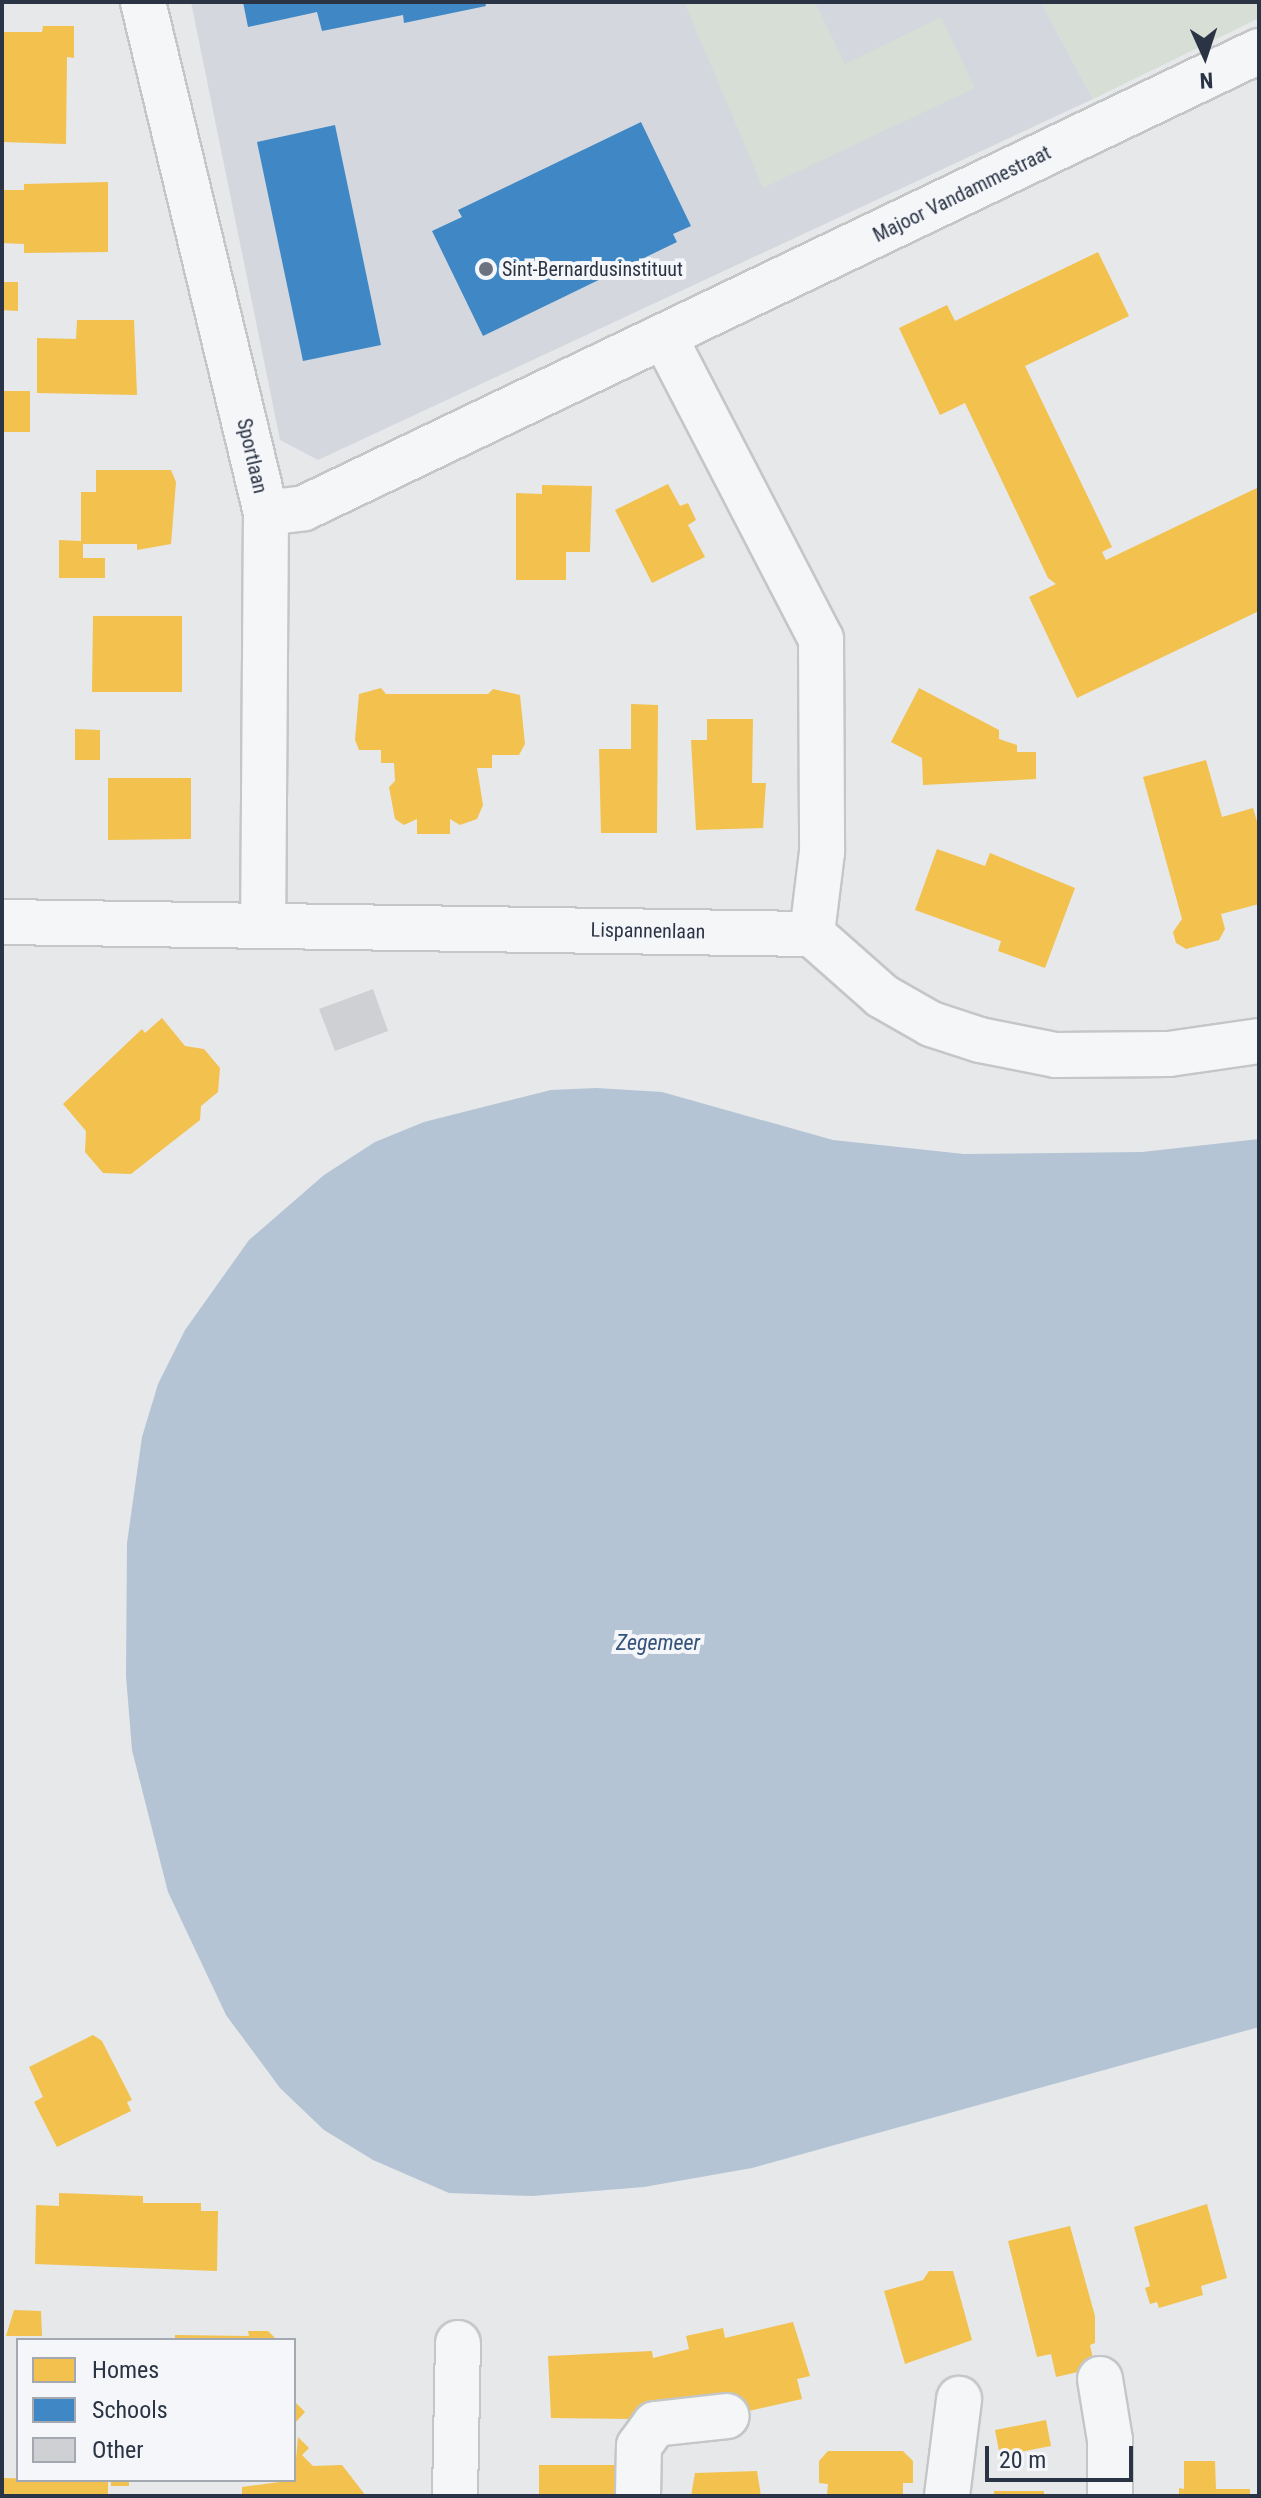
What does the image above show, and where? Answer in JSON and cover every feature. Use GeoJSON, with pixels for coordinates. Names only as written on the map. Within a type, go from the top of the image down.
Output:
{"type":"FeatureCollection","features":[{"type":"Feature","properties":{"kind":"street","name":"Sportlaan"},"geometry":{"type":"LineString","coordinates":[[143,2],[266,513],[263,922]]}},
{"type":"Feature","properties":{"kind":"street","name":"Majoor Vandammestraat"},"geometry":{"type":"LineString","coordinates":[[266,513],[304,508],[665,338],[1259,51]]}},
{"type":"Feature","properties":{"kind":"street"},"geometry":{"type":"LineString","coordinates":[[665,338],[821,639],[822,852],[812,934],[882,996],[931,1024],[980,1040],[1056,1055],[1169,1054],[1259,1041]]}},
{"type":"Feature","properties":{"kind":"street","name":"Lispannenlaan"},"geometry":{"type":"LineString","coordinates":[[2,922],[263,922],[812,934]]}},
{"type":"Feature","properties":{"kind":"street"},"geometry":{"type":"LineString","coordinates":[[455,2496],[458,2343]]}},
{"type":"Feature","properties":{"kind":"street"},"geometry":{"type":"LineString","coordinates":[[1100,2379],[1110,2440],[1110,2496]]}},
{"type":"Feature","properties":{"kind":"street"},"geometry":{"type":"LineString","coordinates":[[947,2496],[959,2399]]}},
{"type":"Feature","properties":{"kind":"street"},"geometry":{"type":"LineString","coordinates":[[638,2496],[639,2446],[655,2424],[727,2416]]}},
{"type":"Feature","properties":{"kind":"shaded area","name":"Sint-Bernardusinstituut"},"geometry":{"type":"Polygon","coordinates":[[[191,2],[1041,2],[1093,99],[318,460],[280,440],[191,2]]]}},
{"type":"Feature","properties":{"kind":"shaded area"},"geometry":{"type":"Polygon","coordinates":[[[684,2],[815,2],[845,64],[941,17],[975,88],[763,188],[684,2]]]}},
{"type":"Feature","properties":{"kind":"shaded area"},"geometry":{"type":"Polygon","coordinates":[[[1041,2],[1259,2],[1259,18],[1093,99],[1041,2]]]}},
{"type":"Feature","properties":{"kind":"water","name":"Zegemeer"},"geometry":{"type":"Polygon","coordinates":[[[596,1088],[662,1092],[833,1140],[964,1154],[1142,1152],[1259,1139],[1259,2027],[752,2168],[644,2187],[532,2196],[449,2193],[373,2160],[324,2130],[280,2088],[226,2015],[168,1892],[132,1750],[126,1676],[127,1543],[142,1437],[158,1384],[185,1330],[249,1240],[324,1175],[375,1142],[424,1122],[551,1090],[596,1088]]]}},
{"type":"Feature","properties":{"kind":"building: Homes"},"geometry":{"type":"Polygon","coordinates":[[[43,26],[74,26],[74,58],[67,57],[66,144],[2,142],[4,32],[42,32],[43,26]]]}},
{"type":"Feature","properties":{"kind":"building: Homes"},"geometry":{"type":"Polygon","coordinates":[[[108,182],[108,252],[24,253],[24,244],[2,243],[2,190],[24,190],[24,184],[108,182]]]}},
{"type":"Feature","properties":{"kind":"building: Homes"},"geometry":{"type":"Polygon","coordinates":[[[1098,252],[1129,316],[1025,366],[1112,547],[1102,552],[1106,560],[1259,487],[1259,611],[1077,698],[1029,597],[1056,584],[1048,578],[965,403],[940,415],[899,328],[947,305],[955,321],[1098,252]]]}},
{"type":"Feature","properties":{"kind":"building: Homes"},"geometry":{"type":"Polygon","coordinates":[[[2,282],[18,282],[18,311],[2,310],[2,282]]]}},
{"type":"Feature","properties":{"kind":"building: Homes"},"geometry":{"type":"Polygon","coordinates":[[[77,320],[134,320],[137,395],[37,393],[37,338],[76,339],[77,320]]]}},
{"type":"Feature","properties":{"kind":"building: Homes"},"geometry":{"type":"Polygon","coordinates":[[[2,391],[30,391],[30,432],[2,432],[2,391]]]}},
{"type":"Feature","properties":{"kind":"building: Homes"},"geometry":{"type":"Polygon","coordinates":[[[96,470],[171,470],[176,482],[171,544],[137,550],[137,544],[83,544],[83,558],[105,558],[105,578],[59,578],[59,540],[81,541],[81,492],[96,492],[96,470]]]}},
{"type":"Feature","properties":{"kind":"building: Homes"},"geometry":{"type":"Polygon","coordinates":[[[668,484],[680,506],[688,503],[696,520],[688,525],[705,557],[652,583],[615,510],[668,484]]]}},
{"type":"Feature","properties":{"kind":"building: Homes"},"geometry":{"type":"Polygon","coordinates":[[[542,485],[592,486],[590,552],[566,552],[566,580],[516,580],[516,493],[542,494],[542,485]]]}},
{"type":"Feature","properties":{"kind":"building: Homes"},"geometry":{"type":"Polygon","coordinates":[[[93,616],[182,616],[182,692],[92,692],[93,616]]]}},
{"type":"Feature","properties":{"kind":"building: Homes"},"geometry":{"type":"Polygon","coordinates":[[[381,688],[386,694],[488,694],[493,689],[520,695],[525,744],[519,755],[492,755],[492,768],[477,768],[483,805],[477,819],[460,825],[450,819],[450,834],[417,834],[417,819],[404,825],[395,819],[389,787],[395,781],[394,763],[381,763],[381,750],[359,750],[355,740],[359,694],[381,688]]]}},
{"type":"Feature","properties":{"kind":"building: Homes"},"geometry":{"type":"Polygon","coordinates":[[[919,688],[999,730],[999,739],[1017,745],[1017,752],[1036,752],[1036,779],[923,785],[922,758],[891,742],[919,688]]]}},
{"type":"Feature","properties":{"kind":"building: Homes"},"geometry":{"type":"Polygon","coordinates":[[[631,704],[658,705],[657,833],[601,833],[599,749],[631,749],[631,704]]]}},
{"type":"Feature","properties":{"kind":"building: Homes"},"geometry":{"type":"Polygon","coordinates":[[[707,719],[753,719],[752,783],[766,783],[763,828],[696,830],[691,740],[707,740],[707,719]]]}},
{"type":"Feature","properties":{"kind":"building: Homes"},"geometry":{"type":"Polygon","coordinates":[[[75,729],[100,730],[100,760],[75,760],[75,729]]]}},
{"type":"Feature","properties":{"kind":"building: Homes"},"geometry":{"type":"Polygon","coordinates":[[[1206,760],[1222,817],[1253,808],[1259,828],[1259,904],[1221,914],[1225,929],[1219,940],[1186,949],[1176,943],[1173,932],[1182,919],[1143,777],[1206,760]]]}},
{"type":"Feature","properties":{"kind":"building: Homes"},"geometry":{"type":"Polygon","coordinates":[[[108,778],[191,778],[191,839],[108,840],[108,778]]]}},
{"type":"Feature","properties":{"kind":"building: Homes"},"geometry":{"type":"Polygon","coordinates":[[[937,849],[985,866],[990,853],[1075,888],[1045,968],[998,951],[1001,941],[915,910],[937,849]]]}},
{"type":"Feature","properties":{"kind":"building: Homes"},"geometry":{"type":"Polygon","coordinates":[[[162,1018],[185,1046],[204,1049],[220,1068],[218,1092],[201,1106],[200,1120],[131,1174],[103,1173],[85,1152],[86,1131],[63,1104],[142,1029],[145,1033],[162,1018]]]}},
{"type":"Feature","properties":{"kind":"building: Homes"},"geometry":{"type":"Polygon","coordinates":[[[93,2035],[102,2041],[132,2100],[127,2102],[131,2111],[57,2147],[34,2102],[43,2097],[29,2067],[93,2035]]]}},
{"type":"Feature","properties":{"kind":"building: Homes"},"geometry":{"type":"Polygon","coordinates":[[[59,2193],[143,2196],[143,2203],[201,2203],[201,2211],[218,2211],[217,2271],[35,2264],[36,2205],[59,2206],[59,2193]]]}},
{"type":"Feature","properties":{"kind":"building: Homes"},"geometry":{"type":"Polygon","coordinates":[[[1207,2204],[1227,2278],[1201,2286],[1203,2295],[1159,2308],[1157,2302],[1150,2304],[1145,2288],[1150,2286],[1134,2227],[1207,2204]]]}},
{"type":"Feature","properties":{"kind":"building: Homes"},"geometry":{"type":"Polygon","coordinates":[[[1070,2226],[1095,2316],[1095,2343],[1090,2345],[1095,2368],[1056,2377],[1051,2354],[1037,2357],[1008,2241],[1070,2226]]]}},
{"type":"Feature","properties":{"kind":"building: Homes"},"geometry":{"type":"Polygon","coordinates":[[[929,2271],[953,2271],[972,2340],[905,2364],[884,2291],[923,2280],[929,2271]]]}},
{"type":"Feature","properties":{"kind":"building: Homes"},"geometry":{"type":"Polygon","coordinates":[[[14,2310],[41,2311],[42,2336],[6,2336],[14,2310]]]}},
{"type":"Feature","properties":{"kind":"building: Homes"},"geometry":{"type":"Polygon","coordinates":[[[793,2322],[810,2376],[797,2379],[802,2399],[740,2413],[736,2396],[633,2412],[632,2419],[551,2418],[548,2356],[652,2351],[653,2358],[689,2349],[686,2336],[723,2328],[725,2338],[793,2322]]]}},
{"type":"Feature","properties":{"kind":"building: Homes"},"geometry":{"type":"Polygon","coordinates":[[[248,2331],[268,2331],[275,2338],[175,2338],[175,2335],[249,2336],[248,2331]]]}},
{"type":"Feature","properties":{"kind":"building: Homes"},"geometry":{"type":"Polygon","coordinates":[[[296,2403],[305,2412],[296,2422],[296,2403]]]}},
{"type":"Feature","properties":{"kind":"building: Homes"},"geometry":{"type":"Polygon","coordinates":[[[1046,2420],[1051,2446],[1000,2456],[995,2430],[1046,2420]]]}},
{"type":"Feature","properties":{"kind":"building: Homes"},"geometry":{"type":"Polygon","coordinates":[[[298,2437],[309,2448],[302,2455],[313,2466],[342,2465],[366,2496],[242,2496],[242,2487],[296,2482],[298,2437]]]}},
{"type":"Feature","properties":{"kind":"building: Homes"},"geometry":{"type":"Polygon","coordinates":[[[828,2451],[903,2451],[913,2461],[913,2483],[903,2483],[903,2496],[827,2496],[828,2484],[819,2483],[819,2461],[828,2451]]]}},
{"type":"Feature","properties":{"kind":"building: Homes"},"geometry":{"type":"Polygon","coordinates":[[[1184,2461],[1215,2461],[1216,2489],[1250,2489],[1250,2496],[1179,2496],[1179,2488],[1184,2489],[1184,2461]]]}},
{"type":"Feature","properties":{"kind":"building: Homes"},"geometry":{"type":"Polygon","coordinates":[[[539,2465],[615,2465],[616,2496],[539,2496],[539,2465]]]}},
{"type":"Feature","properties":{"kind":"building: Homes"},"geometry":{"type":"Polygon","coordinates":[[[757,2471],[761,2496],[691,2496],[695,2473],[757,2471]]]}},
{"type":"Feature","properties":{"kind":"building: Homes"},"geometry":{"type":"Polygon","coordinates":[[[2,2478],[16,2478],[16,2482],[108,2482],[108,2496],[2,2496],[2,2478]]]}},
{"type":"Feature","properties":{"kind":"building: Homes"},"geometry":{"type":"Polygon","coordinates":[[[111,2482],[129,2482],[129,2486],[111,2486],[111,2482]]]}},
{"type":"Feature","properties":{"kind":"building: Homes"},"geometry":{"type":"Polygon","coordinates":[[[994,2491],[1044,2491],[1044,2496],[994,2496],[994,2491]]]}},
{"type":"Feature","properties":{"kind":"building: Schools"},"geometry":{"type":"Polygon","coordinates":[[[243,2],[485,2],[486,6],[404,23],[403,15],[322,31],[317,12],[248,27],[243,2]]]}},
{"type":"Feature","properties":{"kind":"building: Schools"},"geometry":{"type":"Polygon","coordinates":[[[641,122],[691,226],[673,234],[677,242],[483,336],[432,231],[462,217],[458,210],[641,122]]]}},
{"type":"Feature","properties":{"kind":"building: Schools"},"geometry":{"type":"Polygon","coordinates":[[[335,125],[381,345],[303,361],[257,142],[335,125]]]}},
{"type":"Feature","properties":{"kind":"building: Other"},"geometry":{"type":"Polygon","coordinates":[[[373,989],[388,1031],[335,1051],[319,1009],[373,989]]]}},
{"type":"Feature","properties":{"kind":"place","name":"Sint-Bernardusinstituut"},"geometry":{"type":"Point","coordinates":[486,269]}}]}
